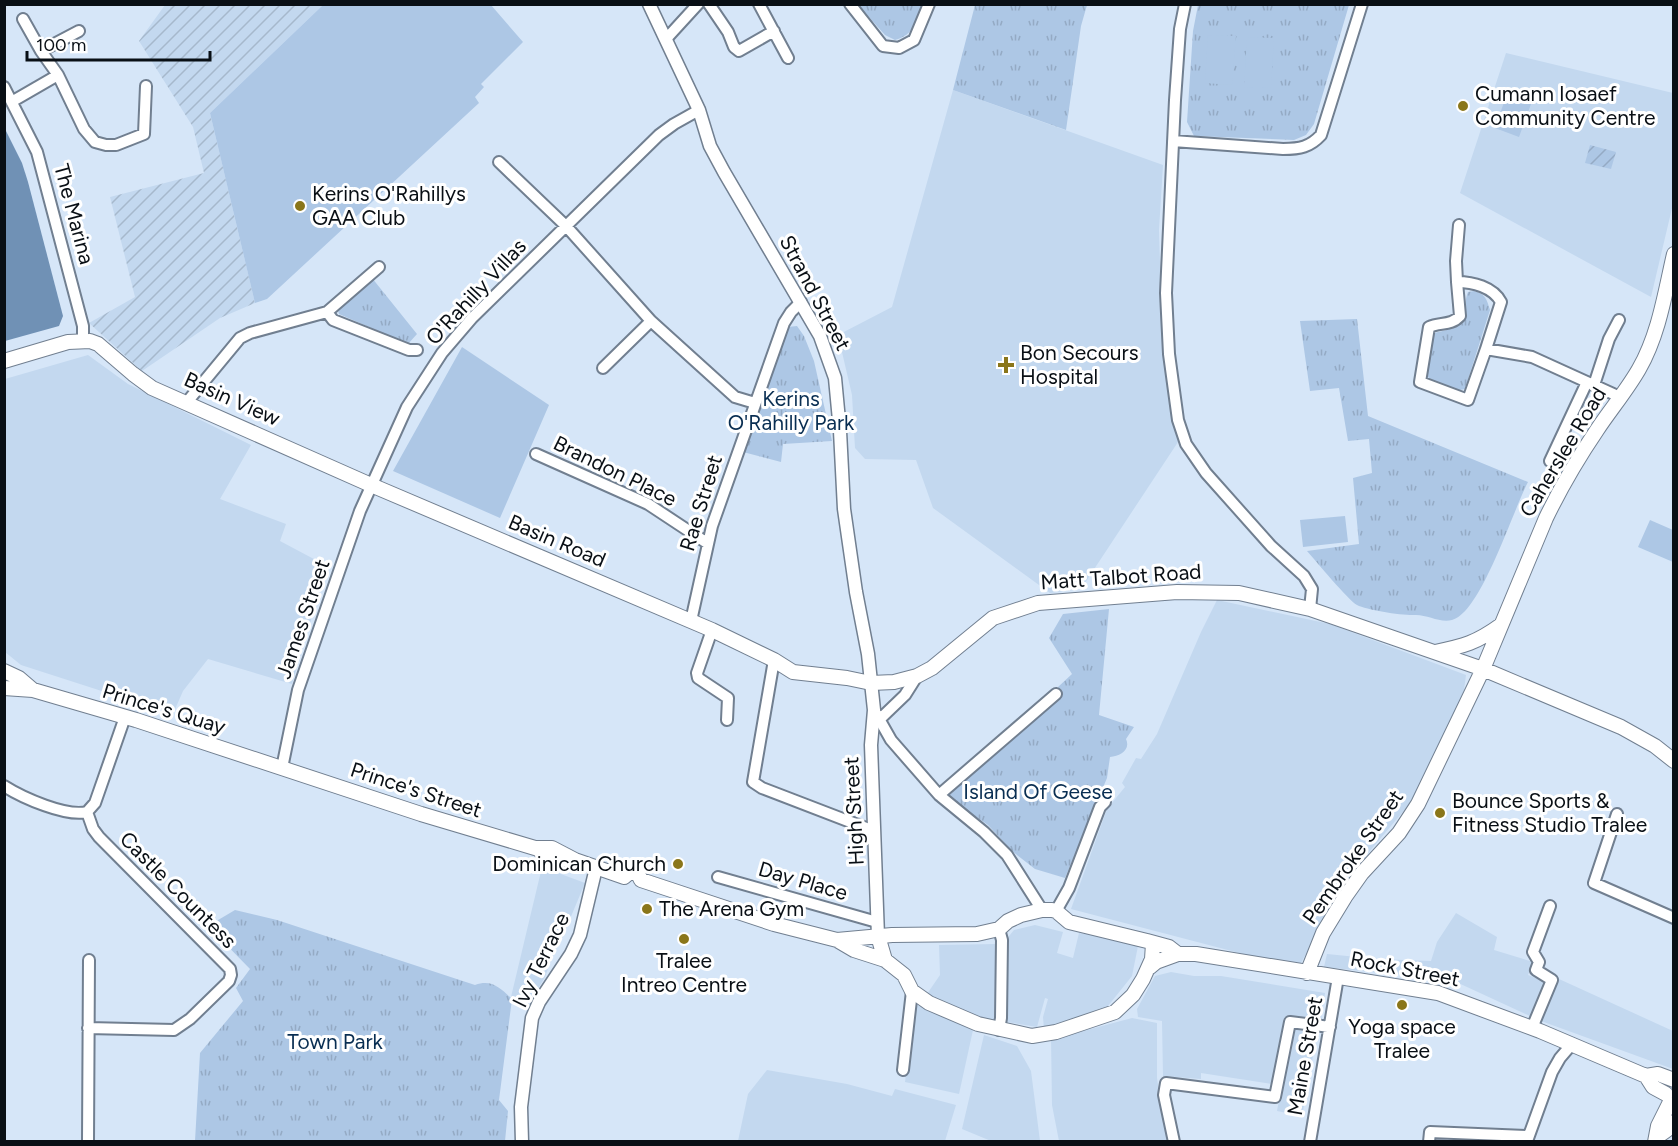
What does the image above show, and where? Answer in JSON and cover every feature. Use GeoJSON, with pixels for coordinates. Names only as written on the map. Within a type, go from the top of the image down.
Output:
{"type":"FeatureCollection","features":[{"type":"Feature","properties":{"kind":"main road","name":"Caherslee Road"},"geometry":{"type":"LineString","coordinates":[[1483,669],[1557,495],[1596,430],[1640,368],[1666,294],[1674,254]]}},
{"type":"Feature","properties":{"kind":"main road","name":"Basin View"},"geometry":{"type":"LineString","coordinates":[[83,342],[90,341],[98,344],[152,388],[371,485]]}},
{"type":"Feature","properties":{"kind":"main road"},"geometry":{"type":"LineString","coordinates":[[4,361],[68,342],[83,342]]}},
{"type":"Feature","properties":{"kind":"main road","name":"Basin Road"},"geometry":{"type":"LineString","coordinates":[[371,485],[712,630],[774,660]]}},
{"type":"Feature","properties":{"kind":"main road","name":"Matt Talbot Road"},"geometry":{"type":"LineString","coordinates":[[774,660],[793,672],[866,682],[894,682],[917,676],[944,660],[970,635],[993,618],[1038,603],[1107,596],[1239,593],[1310,609],[1483,669],[1621,726],[1655,746],[1674,761]]}},
{"type":"Feature","properties":{"kind":"main road"},"geometry":{"type":"LineString","coordinates":[[1435,652],[1465,646],[1480,640],[1501,625]]}},
{"type":"Feature","properties":{"kind":"main road","name":"Pembroke Street"},"geometry":{"type":"LineString","coordinates":[[1307,973],[1323,933],[1346,897],[1362,873],[1399,833],[1418,804],[1483,669]]}},
{"type":"Feature","properties":{"kind":"main road","name":"Prince's Quay"},"geometry":{"type":"LineString","coordinates":[[4,671],[19,678],[33,690]]}},
{"type":"Feature","properties":{"kind":"main road","name":"Prince's Quay"},"geometry":{"type":"LineString","coordinates":[[4,688],[33,690],[282,768]]}},
{"type":"Feature","properties":{"kind":"main road","name":"Prince's Street"},"geometry":{"type":"LineString","coordinates":[[282,768],[421,814],[538,849],[552,848],[575,860],[624,877],[627,883],[635,885],[641,880],[774,924],[833,939]]}},
{"type":"Feature","properties":{"kind":"main road"},"geometry":{"type":"LineString","coordinates":[[833,939],[977,934],[999,929],[1008,921],[1021,915],[1042,910],[1056,911]]}},
{"type":"Feature","properties":{"kind":"main road","name":"Rock Street"},"geometry":{"type":"LineString","coordinates":[[1056,911],[1069,922],[1169,947],[1178,954]]}},
{"type":"Feature","properties":{"kind":"main road"},"geometry":{"type":"LineString","coordinates":[[878,936],[885,960]]}},
{"type":"Feature","properties":{"kind":"main road"},"geometry":{"type":"LineString","coordinates":[[833,939],[854,950],[885,960],[904,975],[912,991],[929,1004],[952,1015],[1000,1024],[1020,1035],[1037,1036],[1115,1012],[1132,995],[1150,966],[1153,944]]}},
{"type":"Feature","properties":{"kind":"main road","name":"Rock Street"},"geometry":{"type":"LineString","coordinates":[[1150,966],[1178,954],[1196,954],[1438,993],[1532,1028],[1646,1076],[1658,1074],[1674,1080]]}},
{"type":"Feature","properties":{"kind":"main road","name":"Rock Street"},"geometry":{"type":"LineString","coordinates":[[1646,1076],[1653,1088],[1670,1102]]}},
{"type":"Feature","properties":{"kind":"main road"},"geometry":{"type":"LineString","coordinates":[[1656,1139],[1658,1126],[1670,1102],[1668,1087],[1674,1080]]}},
{"type":"Feature","properties":{"kind":"main road"},"geometry":{"type":"LineString","coordinates":[[1656,1139],[1674,1122]]}},
{"type":"Feature","properties":{"kind":"street","name":"Strand Street"},"geometry":{"type":"LineString","coordinates":[[649,4],[699,110],[710,146],[820,336],[835,378],[844,509],[866,682]]}},
{"type":"Feature","properties":{"kind":"street"},"geometry":{"type":"LineString","coordinates":[[666,39],[698,4]]}},
{"type":"Feature","properties":{"kind":"street"},"geometry":{"type":"LineString","coordinates":[[709,4],[728,32],[734,47],[739,51],[774,31]]}},
{"type":"Feature","properties":{"kind":"street"},"geometry":{"type":"LineString","coordinates":[[759,4],[788,58]]}},
{"type":"Feature","properties":{"kind":"street"},"geometry":{"type":"LineString","coordinates":[[850,4],[883,46],[899,48],[914,40],[929,4]]}},
{"type":"Feature","properties":{"kind":"street"},"geometry":{"type":"LineString","coordinates":[[1185,4],[1180,29],[1173,141],[1166,321],[1178,420],[1186,444],[1206,473],[1271,546],[1304,576],[1312,589],[1310,609]]}},
{"type":"Feature","properties":{"kind":"street"},"geometry":{"type":"LineString","coordinates":[[1173,141],[1300,149],[1313,144],[1321,135],[1362,4]]}},
{"type":"Feature","properties":{"kind":"street","name":"The Marina"},"geometry":{"type":"LineString","coordinates":[[23,19],[58,75],[84,129],[95,142],[116,145],[144,134],[146,86]]}},
{"type":"Feature","properties":{"kind":"street"},"geometry":{"type":"LineString","coordinates":[[41,51],[79,31]]}},
{"type":"Feature","properties":{"kind":"street"},"geometry":{"type":"LineString","coordinates":[[13,101],[58,75]]}},
{"type":"Feature","properties":{"kind":"street","name":"The Marina"},"geometry":{"type":"LineString","coordinates":[[4,87],[37,152],[83,326],[83,342]]}},
{"type":"Feature","properties":{"kind":"street","name":"O'Rahilly Villas"},"geometry":{"type":"LineString","coordinates":[[371,485],[407,407],[442,353],[472,318],[659,135],[699,110]]}},
{"type":"Feature","properties":{"kind":"street"},"geometry":{"type":"LineString","coordinates":[[499,162],[566,226],[651,321],[735,397],[755,403]]}},
{"type":"Feature","properties":{"kind":"street"},"geometry":{"type":"LineString","coordinates":[[1457,282],[1469,282],[1482,286],[1497,294],[1501,302],[1468,400],[1420,382],[1429,327],[1449,324],[1460,316],[1457,282],[1456,261],[1459,225]]}},
{"type":"Feature","properties":{"kind":"street"},"geometry":{"type":"LineString","coordinates":[[188,402],[240,338],[250,333],[327,312],[379,267]]}},
{"type":"Feature","properties":{"kind":"street","name":"Rae Street"},"geometry":{"type":"LineString","coordinates":[[691,621],[707,543],[755,403],[784,322],[801,302]]}},
{"type":"Feature","properties":{"kind":"street"},"geometry":{"type":"LineString","coordinates":[[327,312],[333,320],[408,350],[417,350]]}},
{"type":"Feature","properties":{"kind":"street"},"geometry":{"type":"LineString","coordinates":[[1550,461],[1590,383],[1618,320]]}},
{"type":"Feature","properties":{"kind":"street"},"geometry":{"type":"LineString","coordinates":[[603,368],[651,321]]}},
{"type":"Feature","properties":{"kind":"street"},"geometry":{"type":"LineString","coordinates":[[1486,349],[1532,357],[1620,397]]}},
{"type":"Feature","properties":{"kind":"street","name":"Brandon Place"},"geometry":{"type":"LineString","coordinates":[[536,454],[648,504],[707,543]]}},
{"type":"Feature","properties":{"kind":"street","name":"James Street"},"geometry":{"type":"LineString","coordinates":[[282,768],[298,690],[371,485]]}},
{"type":"Feature","properties":{"kind":"street"},"geometry":{"type":"LineString","coordinates":[[712,630],[697,673],[700,681],[728,698],[727,720]]}},
{"type":"Feature","properties":{"kind":"street"},"geometry":{"type":"LineString","coordinates":[[774,660],[753,782],[762,788],[874,831]]}},
{"type":"Feature","properties":{"kind":"street"},"geometry":{"type":"LineString","coordinates":[[917,676],[911,688],[877,714],[888,734],[939,795],[1002,850],[1042,910]]}},
{"type":"Feature","properties":{"kind":"street","name":"High Street"},"geometry":{"type":"LineString","coordinates":[[866,682],[877,714],[871,745],[878,936]]}},
{"type":"Feature","properties":{"kind":"street"},"geometry":{"type":"LineString","coordinates":[[939,795],[1056,694]]}},
{"type":"Feature","properties":{"kind":"street"},"geometry":{"type":"LineString","coordinates":[[4,786],[18,795],[75,814],[87,812],[95,803],[125,717]]}},
{"type":"Feature","properties":{"kind":"street"},"geometry":{"type":"LineString","coordinates":[[871,745],[888,734]]}},
{"type":"Feature","properties":{"kind":"street"},"geometry":{"type":"LineString","coordinates":[[4,797],[18,795]]}},
{"type":"Feature","properties":{"kind":"street"},"geometry":{"type":"LineString","coordinates":[[1056,911],[1066,894],[1103,804]]}},
{"type":"Feature","properties":{"kind":"street","name":"Castle Countess"},"geometry":{"type":"LineString","coordinates":[[87,812],[93,829],[99,837],[230,969],[231,975],[229,981],[190,1020],[174,1030],[88,1028]]}},
{"type":"Feature","properties":{"kind":"street"},"geometry":{"type":"LineString","coordinates":[[1617,814],[1594,883],[1674,918]]}},
{"type":"Feature","properties":{"kind":"street","name":"Ivy Terrace"},"geometry":{"type":"LineString","coordinates":[[522,1142],[521,1107],[532,1018],[539,1002],[571,954],[580,935],[596,868]]}},
{"type":"Feature","properties":{"kind":"street","name":"Day Place"},"geometry":{"type":"LineString","coordinates":[[718,877],[877,922]]}},
{"type":"Feature","properties":{"kind":"street"},"geometry":{"type":"LineString","coordinates":[[1532,1028],[1552,980],[1536,970],[1539,962],[1533,952],[1550,906]]}},
{"type":"Feature","properties":{"kind":"street"},"geometry":{"type":"LineString","coordinates":[[999,929],[1002,940],[1000,1024]]}},
{"type":"Feature","properties":{"kind":"street"},"geometry":{"type":"LineString","coordinates":[[88,1142],[89,960]]}},
{"type":"Feature","properties":{"kind":"street","name":"Maine Street"},"geometry":{"type":"LineString","coordinates":[[1310,1142],[1338,977]]}},
{"type":"Feature","properties":{"kind":"street"},"geometry":{"type":"LineString","coordinates":[[903,1070],[912,991]]}},
{"type":"Feature","properties":{"kind":"street"},"geometry":{"type":"LineString","coordinates":[[1174,1142],[1164,1095],[1166,1083],[1275,1097],[1290,1022],[1330,1027]]}},
{"type":"Feature","properties":{"kind":"street"},"geometry":{"type":"LineString","coordinates":[[1429,1142],[1430,1132],[1528,1139],[1552,1072],[1572,1044]]}},
{"type":"Feature","properties":{"kind":"shaded area"},"geometry":{"type":"Polygon","coordinates":[[[165,5],[323,5],[210,113],[255,303],[220,318],[142,371],[89,323],[135,297],[110,197],[204,173],[193,127],[139,41],[165,5]]]}},
{"type":"Feature","properties":{"kind":"shaded area"},"geometry":{"type":"Polygon","coordinates":[[[1506,53],[1673,93],[1673,204],[1651,297],[1460,193],[1506,53]]]}},
{"type":"Feature","properties":{"kind":"shaded area","name":"Bon Secours Hospital"},"geometry":{"type":"Polygon","coordinates":[[[953,90],[1163,165],[1159,230],[1162,329],[1178,442],[1081,589],[1050,593],[933,508],[916,460],[865,459],[855,448],[852,395],[838,335],[892,307],[953,90]]]}},
{"type":"Feature","properties":{"kind":"shaded area"},"geometry":{"type":"Polygon","coordinates":[[[4,127],[22,163],[28,182],[63,316],[59,326],[5,341],[4,127]]]}},
{"type":"Feature","properties":{"kind":"shaded area"},"geometry":{"type":"Polygon","coordinates":[[[88,355],[128,384],[251,445],[220,499],[286,524],[280,541],[327,566],[292,684],[208,659],[183,691],[173,714],[21,665],[5,652],[5,379],[88,355]]]}},
{"type":"Feature","properties":{"kind":"shaded area"},"geometry":{"type":"Polygon","coordinates":[[[1217,600],[1330,624],[1466,675],[1464,690],[1443,742],[1423,780],[1407,807],[1347,878],[1301,963],[1247,955],[1071,909],[1107,809],[1125,787],[1122,783],[1136,758],[1141,759],[1157,734],[1217,600]]]}},
{"type":"Feature","properties":{"kind":"shaded area"},"geometry":{"type":"Polygon","coordinates":[[[542,867],[585,883],[562,938],[559,938],[545,977],[527,1006],[515,1005],[515,998],[511,997],[542,867]]]}},
{"type":"Feature","properties":{"kind":"shaded area"},"geometry":{"type":"Polygon","coordinates":[[[1456,913],[1497,937],[1494,950],[1533,962],[1528,975],[1546,982],[1530,1016],[1454,981],[1324,967],[1327,954],[1431,961],[1437,942],[1456,913]]]}},
{"type":"Feature","properties":{"kind":"shaded area"},"geometry":{"type":"Polygon","coordinates":[[[1035,925],[1063,932],[1057,953],[1073,958],[1079,933],[1139,941],[1132,976],[1104,1011],[1044,1029],[1043,1017],[1048,999],[1045,998],[1037,1027],[1007,1022],[1005,941],[1014,930],[1035,925]]]}},
{"type":"Feature","properties":{"kind":"shaded area"},"geometry":{"type":"Polygon","coordinates":[[[996,944],[994,1021],[950,1014],[927,994],[940,975],[939,945],[996,944]]]}},
{"type":"Feature","properties":{"kind":"shaded area"},"geometry":{"type":"Polygon","coordinates":[[[1171,972],[1194,976],[1221,976],[1325,993],[1321,1021],[1285,1016],[1272,1084],[1201,1073],[1201,1079],[1163,1076],[1162,1021],[1138,1017],[1137,1009],[1155,976],[1171,972]]]}},
{"type":"Feature","properties":{"kind":"shaded area"},"geometry":{"type":"Polygon","coordinates":[[[1559,979],[1673,1031],[1673,1069],[1541,1021],[1559,979]]]}},
{"type":"Feature","properties":{"kind":"shaded area"},"geometry":{"type":"Polygon","coordinates":[[[915,1004],[973,1030],[959,1094],[905,1082],[915,1004]]]}},
{"type":"Feature","properties":{"kind":"shaded area"},"geometry":{"type":"Polygon","coordinates":[[[1132,1018],[1157,1023],[1157,1078],[1162,1113],[1171,1141],[1059,1141],[1052,1105],[1051,1037],[1061,1037],[1132,1018]]]}},
{"type":"Feature","properties":{"kind":"shaded area"},"geometry":{"type":"Polygon","coordinates":[[[1292,1029],[1317,1034],[1302,1116],[1277,1111],[1292,1029]]]}},
{"type":"Feature","properties":{"kind":"shaded area"},"geometry":{"type":"Polygon","coordinates":[[[984,1035],[1017,1046],[1031,1071],[1040,1141],[991,1141],[962,1129],[984,1035]]]}},
{"type":"Feature","properties":{"kind":"shaded area"},"geometry":{"type":"Polygon","coordinates":[[[767,1070],[847,1084],[892,1096],[895,1089],[956,1105],[945,1141],[738,1141],[748,1094],[767,1070]]]}},
{"type":"Feature","properties":{"kind":"green space","name":"Kerins O'Rahillys GAA Club"},"geometry":{"type":"Polygon","coordinates":[[[323,5],[491,5],[523,42],[481,84],[484,87],[475,97],[479,103],[267,299],[255,303],[210,113],[323,5]]]}},
{"type":"Feature","properties":{"kind":"green space"},"geometry":{"type":"Polygon","coordinates":[[[858,5],[923,5],[910,31],[895,40],[885,35],[858,5]]]}},
{"type":"Feature","properties":{"kind":"green space"},"geometry":{"type":"Polygon","coordinates":[[[975,5],[1087,5],[1081,26],[1066,130],[953,90],[975,5]]]}},
{"type":"Feature","properties":{"kind":"green space"},"geometry":{"type":"Polygon","coordinates":[[[1198,5],[1349,5],[1314,124],[1306,135],[1294,140],[1194,136],[1187,122],[1193,31],[1198,5]]]}},
{"type":"Feature","properties":{"kind":"green space"},"geometry":{"type":"Polygon","coordinates":[[[1208,35],[1236,36],[1232,85],[1205,83],[1208,35]]]}},
{"type":"Feature","properties":{"kind":"green space"},"geometry":{"type":"Polygon","coordinates":[[[1247,37],[1274,38],[1271,88],[1244,87],[1247,37]]]}},
{"type":"Feature","properties":{"kind":"green space"},"geometry":{"type":"Polygon","coordinates":[[[1509,88],[1534,96],[1519,137],[1495,128],[1509,88]]]}},
{"type":"Feature","properties":{"kind":"green space"},"geometry":{"type":"Polygon","coordinates":[[[1590,145],[1616,152],[1611,169],[1585,163],[1590,145]]]}},
{"type":"Feature","properties":{"kind":"green space"},"geometry":{"type":"Polygon","coordinates":[[[372,278],[417,334],[408,344],[339,314],[338,310],[372,278]]]}},
{"type":"Feature","properties":{"kind":"green space"},"geometry":{"type":"Polygon","coordinates":[[[1468,292],[1481,293],[1490,310],[1465,389],[1455,391],[1431,380],[1427,376],[1425,367],[1432,334],[1453,328],[1462,322],[1468,292]]]}},
{"type":"Feature","properties":{"kind":"green space"},"geometry":{"type":"Polygon","coordinates":[[[1357,319],[1368,416],[1528,482],[1485,581],[1463,613],[1452,620],[1403,615],[1357,605],[1307,551],[1359,544],[1353,478],[1372,473],[1369,439],[1348,441],[1339,388],[1310,391],[1300,321],[1357,319]]]}},
{"type":"Feature","properties":{"kind":"green space","name":"Kerins O'Rahilly Park"},"geometry":{"type":"Polygon","coordinates":[[[797,326],[804,336],[814,361],[832,441],[783,444],[781,462],[743,452],[788,327],[797,326]]]}},
{"type":"Feature","properties":{"kind":"green space"},"geometry":{"type":"Polygon","coordinates":[[[462,347],[549,405],[500,518],[393,471],[462,347]]]}},
{"type":"Feature","properties":{"kind":"green space"},"geometry":{"type":"Polygon","coordinates":[[[1345,516],[1348,542],[1303,547],[1300,520],[1345,516]]]}},
{"type":"Feature","properties":{"kind":"green space"},"geometry":{"type":"Polygon","coordinates":[[[1650,520],[1673,530],[1673,562],[1638,547],[1650,520]]]}},
{"type":"Feature","properties":{"kind":"green space","name":"Island Of Geese"},"geometry":{"type":"Polygon","coordinates":[[[1109,609],[1099,715],[1134,727],[1126,739],[1126,749],[1121,754],[1110,757],[1107,778],[1065,878],[1035,869],[1012,851],[988,825],[946,796],[1061,693],[1058,687],[1072,674],[1049,638],[1063,614],[1109,609]]]}},
{"type":"Feature","properties":{"kind":"green space","name":"Town Park"},"geometry":{"type":"Polygon","coordinates":[[[235,910],[277,920],[475,985],[491,984],[504,991],[512,999],[499,1100],[508,1111],[505,1141],[195,1141],[200,1053],[243,1001],[236,988],[250,969],[208,926],[235,910]]]}},
{"type":"Feature","properties":{"kind":"place","name":"Cumann Iosaef Community Centre"},"geometry":{"type":"Point","coordinates":[1463,106]}},
{"type":"Feature","properties":{"kind":"place","name":"Kerins O'Rahillys GAA Club"},"geometry":{"type":"Point","coordinates":[300,206]}},
{"type":"Feature","properties":{"kind":"place","name":"Bon Secours Hospital"},"geometry":{"type":"Point","coordinates":[1006,365]}},
{"type":"Feature","properties":{"kind":"place","name":"Bounce Sports & Fitness Studio Tralee"},"geometry":{"type":"Point","coordinates":[1440,813]}},
{"type":"Feature","properties":{"kind":"place","name":"Dominican Church"},"geometry":{"type":"Point","coordinates":[678,864]}},
{"type":"Feature","properties":{"kind":"place","name":"The Arena Gym"},"geometry":{"type":"Point","coordinates":[647,909]}},
{"type":"Feature","properties":{"kind":"place","name":"Tralee Intreo Centre"},"geometry":{"type":"Point","coordinates":[684,939]}},
{"type":"Feature","properties":{"kind":"place","name":"Yoga space Tralee"},"geometry":{"type":"Point","coordinates":[1402,1005]}}]}
